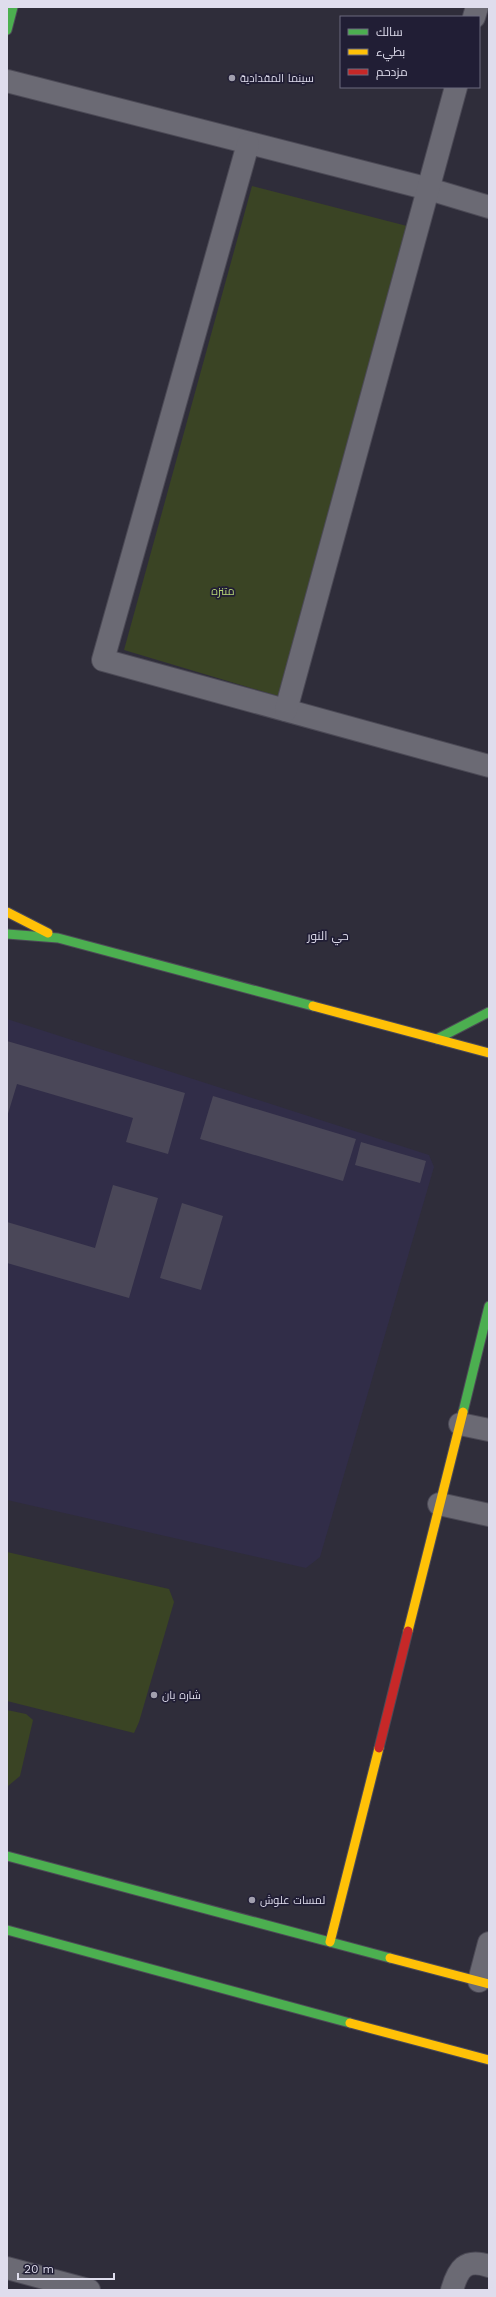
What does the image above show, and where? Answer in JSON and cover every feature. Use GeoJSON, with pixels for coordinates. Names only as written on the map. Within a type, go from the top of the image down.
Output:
{"type":"FeatureCollection","features":[{"type":"Feature","properties":{"kind":"street"},"geometry":{"type":"LineString","coordinates":[[7,30],[13,7]]}},
{"type":"Feature","properties":{"kind":"street"},"geometry":{"type":"LineString","coordinates":[[7,81],[428,189],[489,207]]}},
{"type":"Feature","properties":{"kind":"street"},"geometry":{"type":"LineString","coordinates":[[286,710],[456,88]]}},
{"type":"Feature","properties":{"kind":"street"},"geometry":{"type":"LineString","coordinates":[[248,144],[103,660],[489,766]]}},
{"type":"Feature","properties":{"kind":"street"},"geometry":{"type":"LineString","coordinates":[[7,912],[58,938]]}},
{"type":"Feature","properties":{"kind":"street"},"geometry":{"type":"LineString","coordinates":[[7,934],[58,938],[489,1053]]}},
{"type":"Feature","properties":{"kind":"street"},"geometry":{"type":"LineString","coordinates":[[437,1039],[489,1012]]}},
{"type":"Feature","properties":{"kind":"street"},"geometry":{"type":"LineString","coordinates":[[330,1942],[489,1306]]}},
{"type":"Feature","properties":{"kind":"street"},"geometry":{"type":"LineString","coordinates":[[460,1424],[489,1430]]}},
{"type":"Feature","properties":{"kind":"street"},"geometry":{"type":"LineString","coordinates":[[439,1504],[489,1515]]}},
{"type":"Feature","properties":{"kind":"street"},"geometry":{"type":"LineString","coordinates":[[7,1856],[484,1983],[489,1943]]}},
{"type":"Feature","properties":{"kind":"street"},"geometry":{"type":"LineString","coordinates":[[7,1930],[489,2060]]}},
{"type":"Feature","properties":{"kind":"street"},"geometry":{"type":"LineString","coordinates":[[452,2290],[460,2270],[467,2265],[475,2262],[489,2266]]}},
{"type":"Feature","properties":{"kind":"street"},"geometry":{"type":"LineString","coordinates":[[7,2268],[89,2290]]}},
{"type":"Feature","properties":{"kind":"shaded area"},"geometry":{"type":"Polygon","coordinates":[[[7,1019],[429,1155],[434,1167],[320,1557],[306,1568],[7,1500],[7,1019]]]}},
{"type":"Feature","properties":{"kind":"green space","name":"متنزه"},"geometry":{"type":"Polygon","coordinates":[[[252,186],[407,226],[278,696],[124,650],[252,186]]]}},
{"type":"Feature","properties":{"kind":"green space"},"geometry":{"type":"Polygon","coordinates":[[[7,1552],[169,1589],[174,1602],[139,1722],[134,1733],[7,1701],[7,1552]]]}},
{"type":"Feature","properties":{"kind":"green space"},"geometry":{"type":"Polygon","coordinates":[[[7,1710],[26,1714],[33,1720],[20,1776],[8,1786],[7,1710]]]}},
{"type":"Feature","properties":{"kind":"building"},"geometry":{"type":"Polygon","coordinates":[[[7,1041],[185,1093],[168,1154],[126,1142],[133,1118],[17,1084],[7,1117],[7,1041]]]}},
{"type":"Feature","properties":{"kind":"building"},"geometry":{"type":"Polygon","coordinates":[[[213,1096],[356,1139],[343,1181],[200,1139],[213,1096]]]}},
{"type":"Feature","properties":{"kind":"building"},"geometry":{"type":"Polygon","coordinates":[[[361,1142],[426,1161],[420,1183],[355,1165],[361,1142]]]}},
{"type":"Feature","properties":{"kind":"building"},"geometry":{"type":"Polygon","coordinates":[[[113,1185],[158,1198],[129,1298],[7,1263],[7,1222],[95,1248],[113,1185]]]}},
{"type":"Feature","properties":{"kind":"building"},"geometry":{"type":"Polygon","coordinates":[[[182,1203],[223,1216],[201,1290],[160,1278],[182,1203]]]}},
{"type":"Feature","properties":{"kind":"traffic: fast"},"geometry":{"type":"LineString","coordinates":[[7,30],[13,7]]}},
{"type":"Feature","properties":{"kind":"traffic: fast"},"geometry":{"type":"LineString","coordinates":[[7,934],[58,938],[313,1006]]}},
{"type":"Feature","properties":{"kind":"traffic: fast"},"geometry":{"type":"LineString","coordinates":[[437,1039],[489,1012]]}},
{"type":"Feature","properties":{"kind":"traffic: fast"},"geometry":{"type":"LineString","coordinates":[[463,1412],[489,1306]]}},
{"type":"Feature","properties":{"kind":"traffic: fast"},"geometry":{"type":"LineString","coordinates":[[7,1856],[390,1958]]}},
{"type":"Feature","properties":{"kind":"traffic: fast"},"geometry":{"type":"LineString","coordinates":[[7,1930],[350,2023]]}},
{"type":"Feature","properties":{"kind":"traffic: slow"},"geometry":{"type":"LineString","coordinates":[[7,912],[48,933]]}},
{"type":"Feature","properties":{"kind":"traffic: slow"},"geometry":{"type":"LineString","coordinates":[[313,1006],[489,1053]]}},
{"type":"Feature","properties":{"kind":"traffic: slow"},"geometry":{"type":"LineString","coordinates":[[408,1631],[463,1412]]}},
{"type":"Feature","properties":{"kind":"traffic: slow"},"geometry":{"type":"LineString","coordinates":[[330,1942],[379,1748]]}},
{"type":"Feature","properties":{"kind":"traffic: slow"},"geometry":{"type":"LineString","coordinates":[[390,1958],[489,1984]]}},
{"type":"Feature","properties":{"kind":"traffic: slow"},"geometry":{"type":"LineString","coordinates":[[350,2023],[489,2060]]}},
{"type":"Feature","properties":{"kind":"traffic: jam"},"geometry":{"type":"LineString","coordinates":[[379,1748],[408,1631]]}},
{"type":"Feature","properties":{"kind":"place","name":"سينما المقدادية"},"geometry":{"type":"Point","coordinates":[232,78]}},
{"type":"Feature","properties":{"kind":"place","name":"شاره بان"},"geometry":{"type":"Point","coordinates":[154,1695]}},
{"type":"Feature","properties":{"kind":"place","name":"لمسات علوش"},"geometry":{"type":"Point","coordinates":[252,1900]}},
{"type":"Feature","properties":{"kind":"district","name":"حي النور"},"geometry":{"type":"Point","coordinates":[328,936]}}]}
